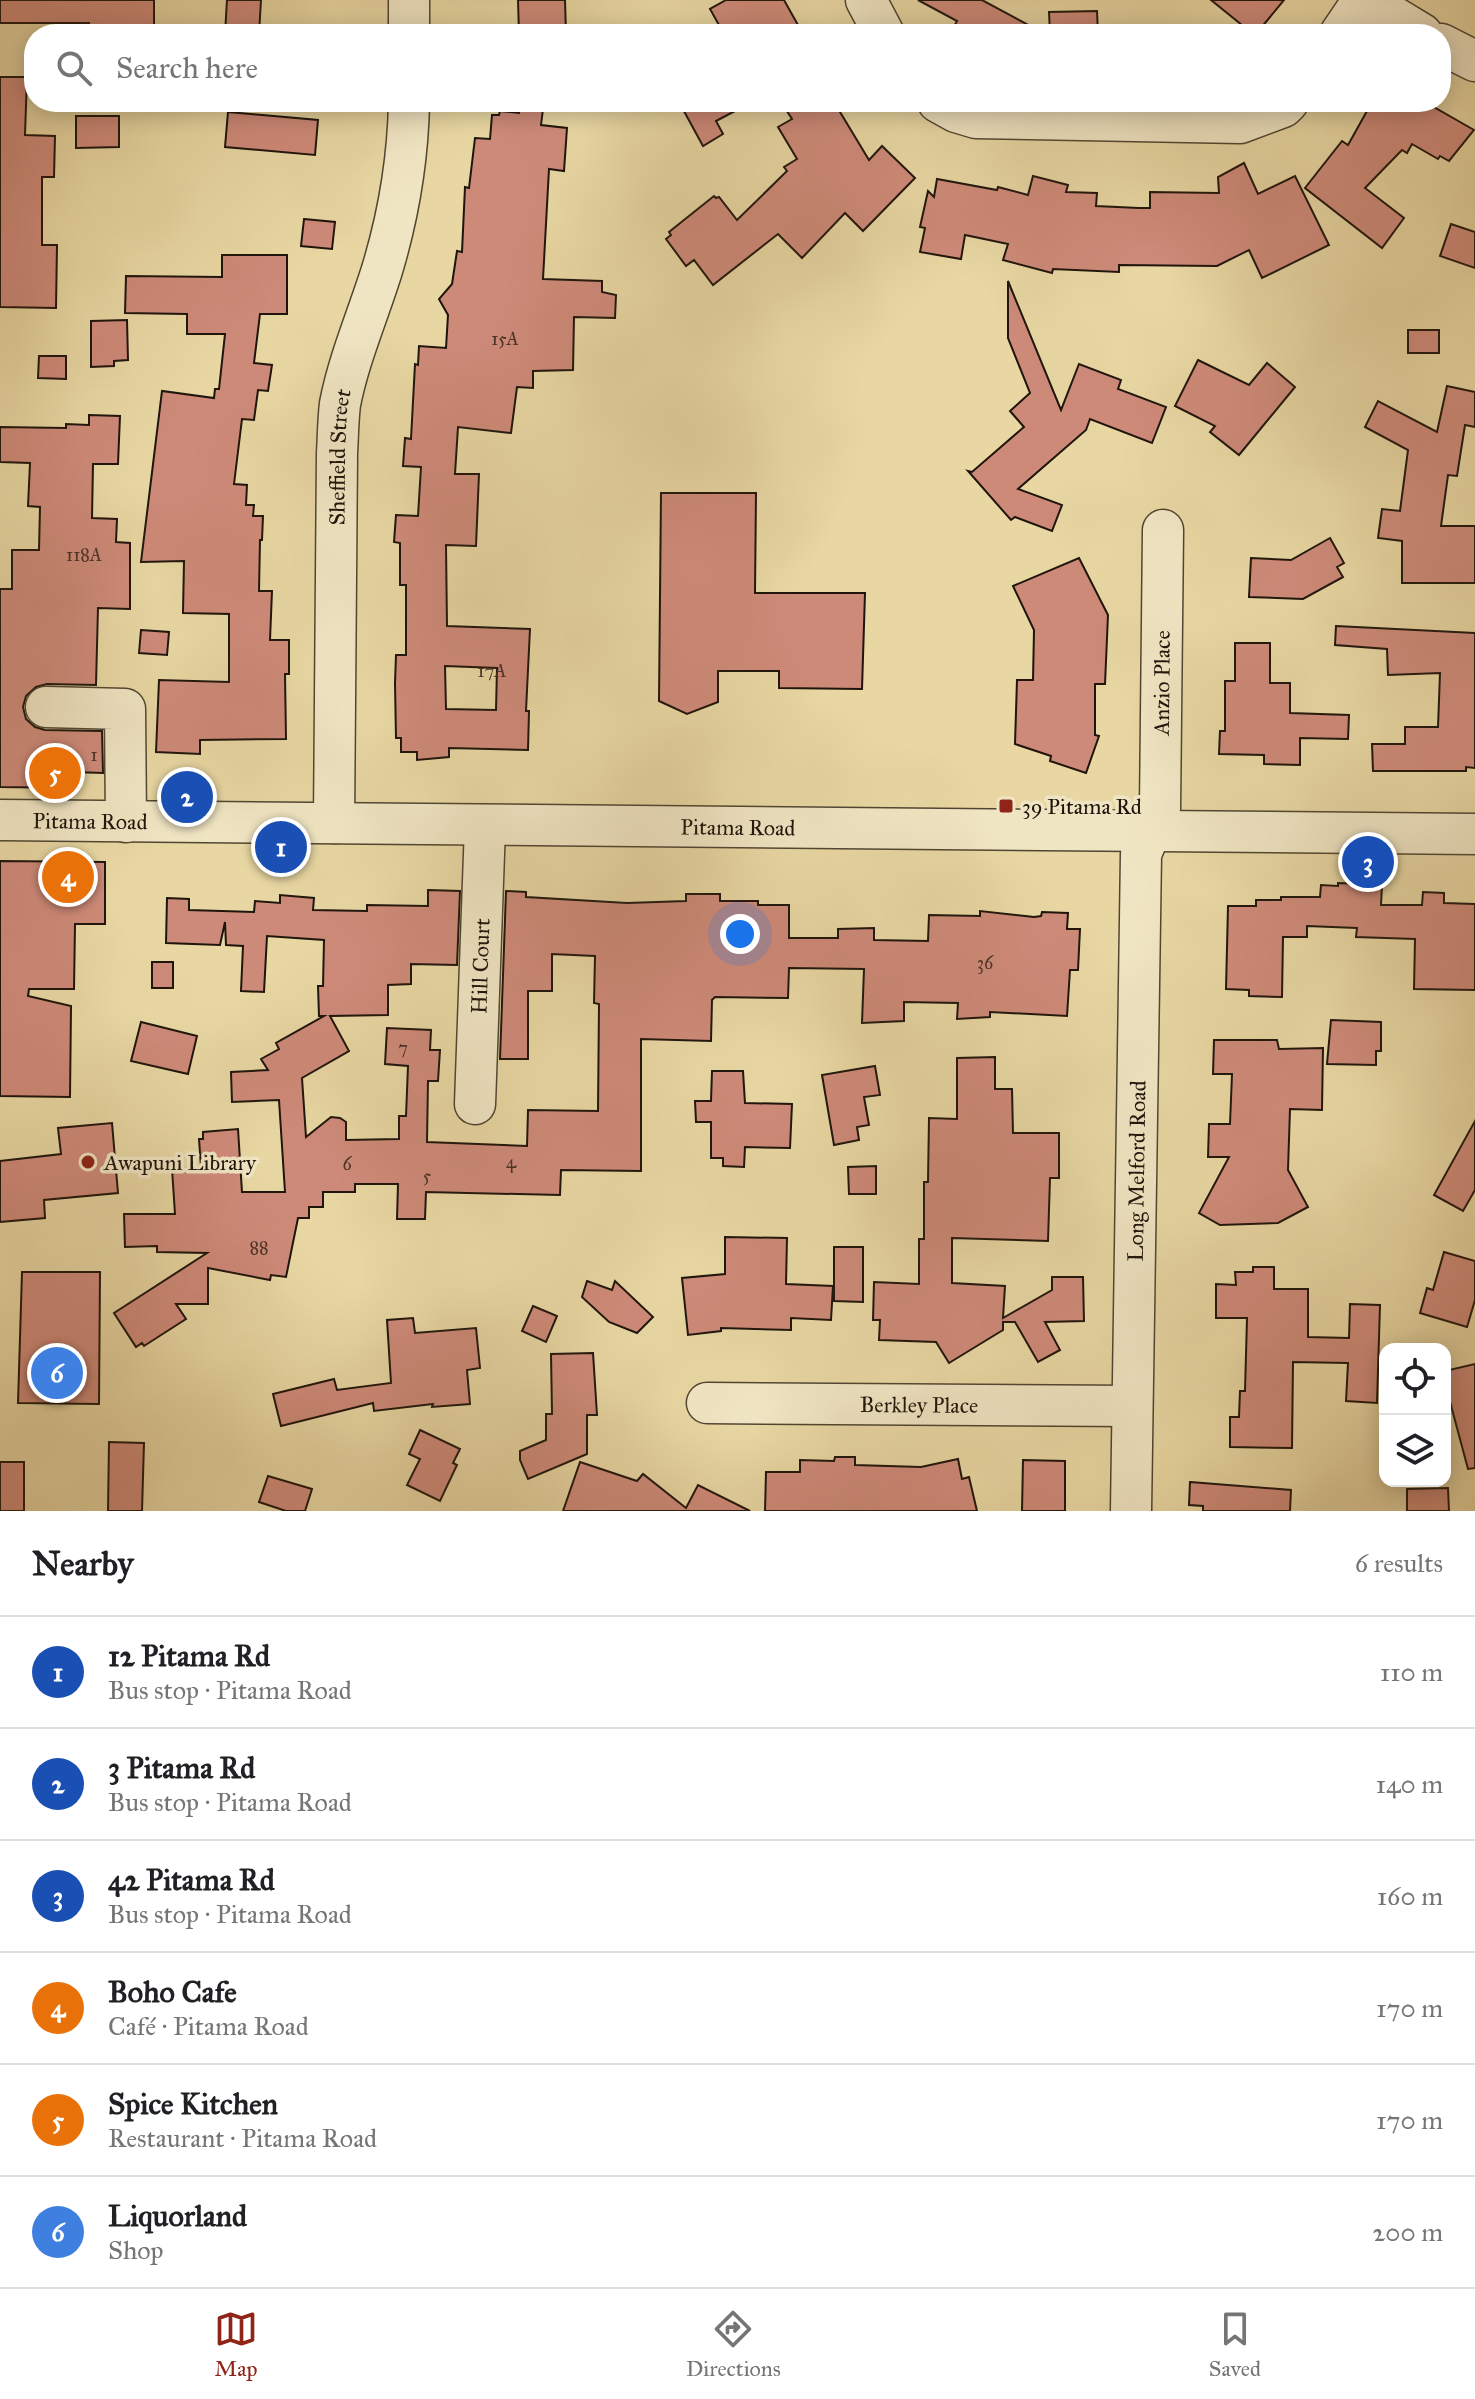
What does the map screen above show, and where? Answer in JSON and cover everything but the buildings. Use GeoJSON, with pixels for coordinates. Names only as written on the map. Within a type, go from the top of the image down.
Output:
{"type":"FeatureCollection","features":[{"type":"Feature","properties":{"kind":"street"},"geometry":{"type":"LineString","coordinates":[[409,0],[409,24]]}},
{"type":"Feature","properties":{"kind":"street"},"geometry":{"type":"LineString","coordinates":[[866,0],[879,24]]}},
{"type":"Feature","properties":{"kind":"street"},"geometry":{"type":"LineString","coordinates":[[1347,24],[1364,0],[1405,24]]}},
{"type":"Feature","properties":{"kind":"street"},"geometry":{"type":"LineString","coordinates":[[1451,49],[1475,61]]}},
{"type":"Feature","properties":{"kind":"street","name":"Sheffield Street"},"geometry":{"type":"LineString","coordinates":[[334,823],[340,406],[395,219],[408,112]]}},
{"type":"Feature","properties":{"kind":"street"},"geometry":{"type":"LineString","coordinates":[[956,112],[976,118],[1240,123],[1270,112]]}},
{"type":"Feature","properties":{"kind":"street","name":"Anzio Place"},"geometry":{"type":"LineString","coordinates":[[1150,832],[1160,809],[1163,530]]}},
{"type":"Feature","properties":{"kind":"street"},"geometry":{"type":"LineString","coordinates":[[46,707],[125,709],[126,822]]}},
{"type":"Feature","properties":{"kind":"street","name":"Pitama Road"},"geometry":{"type":"LineString","coordinates":[[0,820],[1475,834]]}},
{"type":"Feature","properties":{"kind":"street","name":"Hill Court"},"geometry":{"type":"LineString","coordinates":[[475,1104],[485,826]]}},
{"type":"Feature","properties":{"kind":"street","name":"Long Melford Road"},"geometry":{"type":"LineString","coordinates":[[1131,1511],[1141,854],[1150,832]]}},
{"type":"Feature","properties":{"kind":"street","name":"Berkley Place"},"geometry":{"type":"LineString","coordinates":[[707,1403],[1132,1406]]}},
{"type":"Feature","properties":{"kind":"place","name":"Spice Kitchen"},"geometry":{"type":"Point","coordinates":[55,773]}},
{"type":"Feature","properties":{"kind":"place","name":"3 Pitama Rd"},"geometry":{"type":"Point","coordinates":[187,797]}},
{"type":"Feature","properties":{"kind":"place","name":"39 Pitama Rd"},"geometry":{"type":"Point","coordinates":[1006,806]}},
{"type":"Feature","properties":{"kind":"place","name":"12 Pitama Rd"},"geometry":{"type":"Point","coordinates":[281,847]}},
{"type":"Feature","properties":{"kind":"place","name":"42 Pitama Rd"},"geometry":{"type":"Point","coordinates":[1368,862]}},
{"type":"Feature","properties":{"kind":"place","name":"Boho Cafe"},"geometry":{"type":"Point","coordinates":[68,877]}},
{"type":"Feature","properties":{"kind":"place","name":"Awapuni Library"},"geometry":{"type":"Point","coordinates":[88,1162]}},
{"type":"Feature","properties":{"kind":"place","name":"Liquorland"},"geometry":{"type":"Point","coordinates":[57,1373]}}]}
